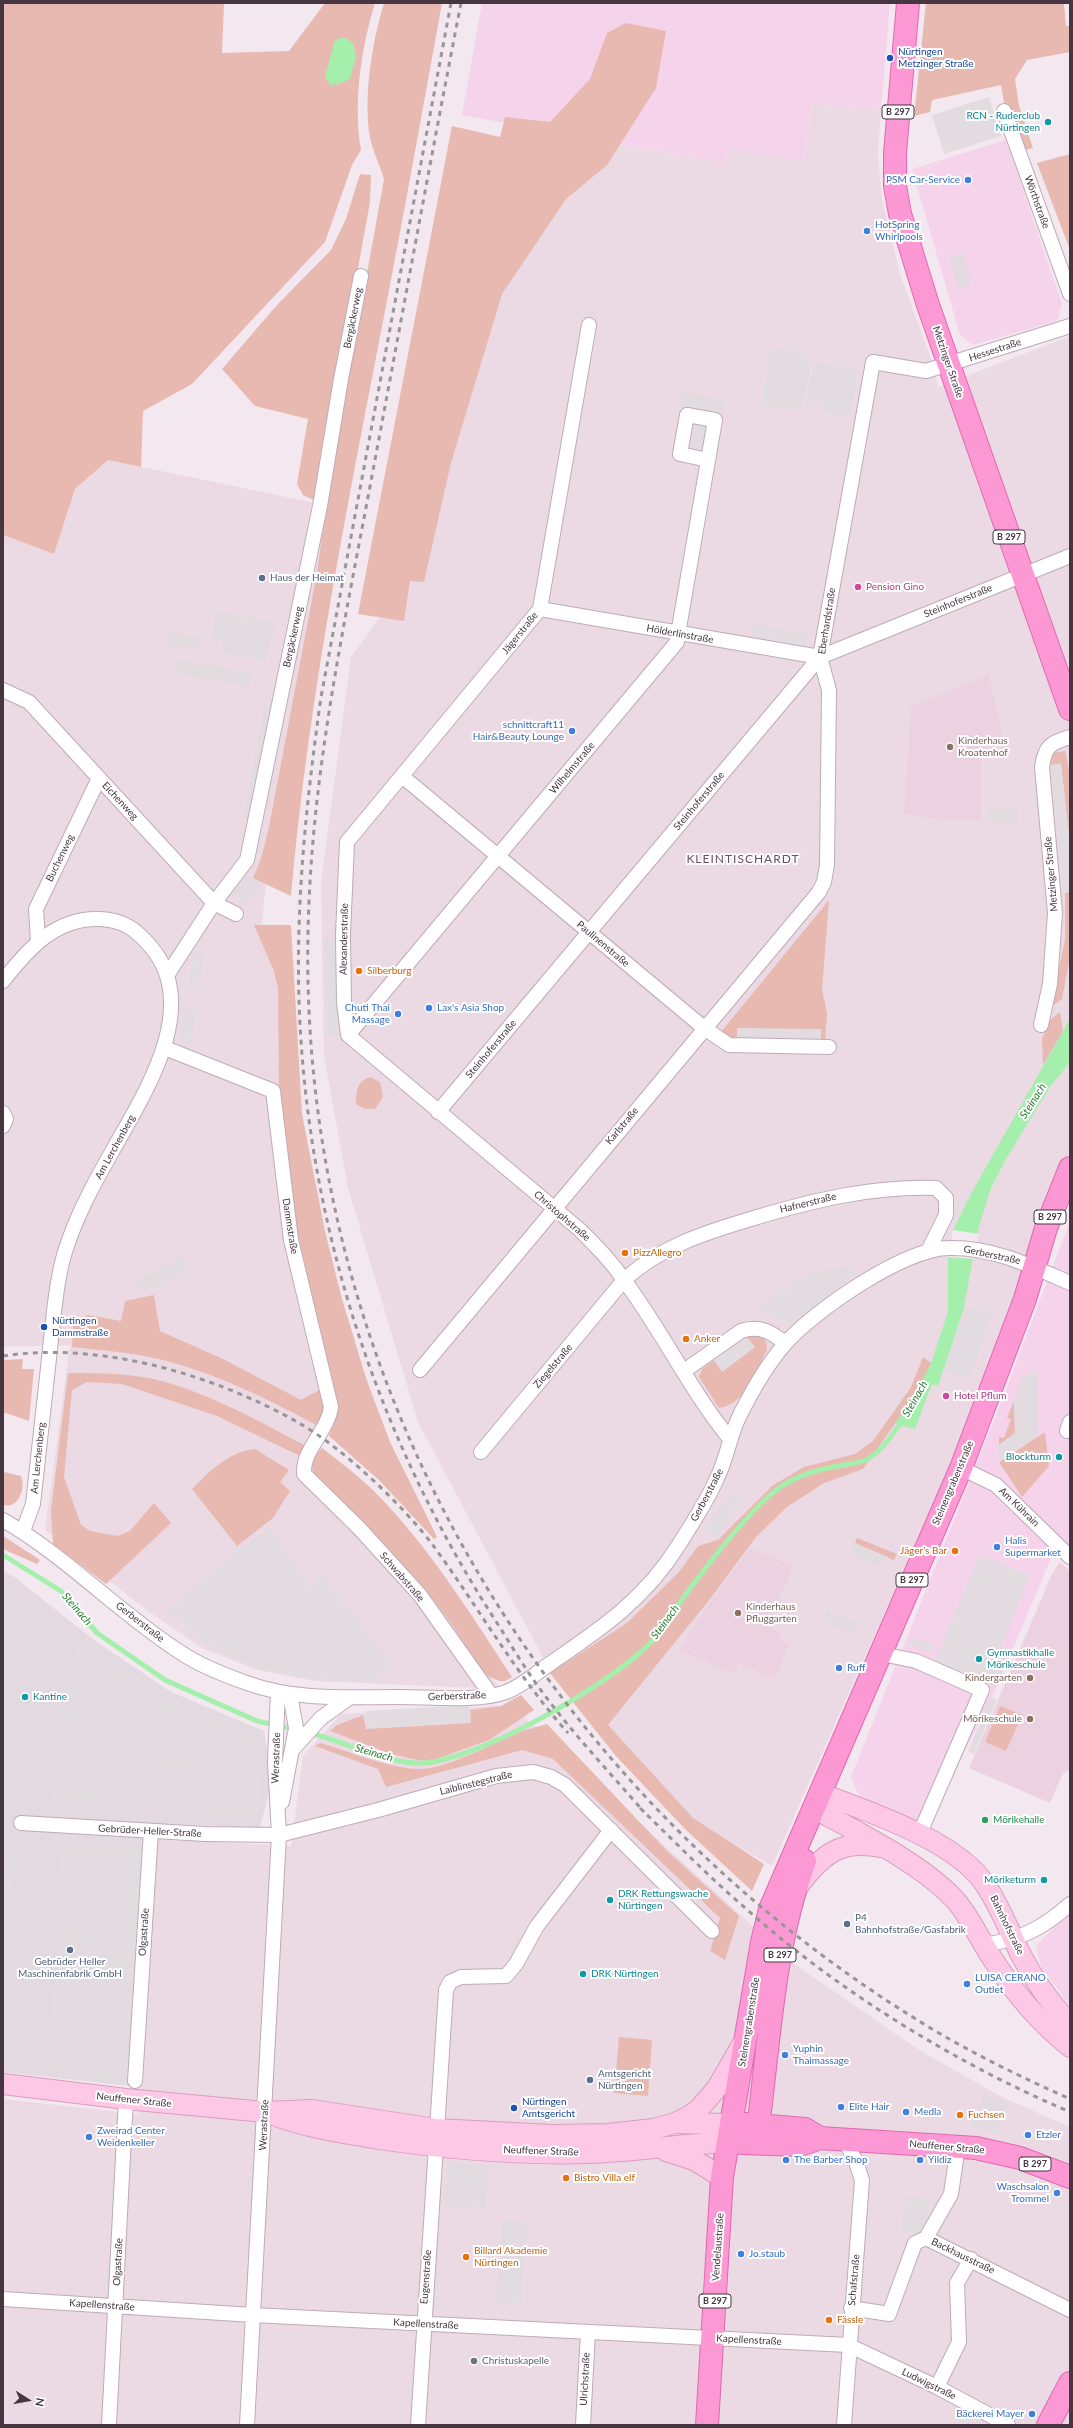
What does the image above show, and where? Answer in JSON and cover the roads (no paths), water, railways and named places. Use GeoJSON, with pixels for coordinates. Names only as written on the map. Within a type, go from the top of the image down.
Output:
{"type":"FeatureCollection","features":[{"type":"Feature","properties":{"kind":"main road","name":"Metzinger Straße"},"geometry":{"type":"LineString","coordinates":[[908,3],[895,153],[895,186],[900,214],[909,248],[1070,709]]}},
{"type":"Feature","properties":{"kind":"main road","name":"Steinengrabenstraße"},"geometry":{"type":"LineString","coordinates":[[730,2133],[762,1942],[770,1909],[882,1654],[961,1468],[1025,1299],[1046,1228],[1070,1168]]}},
{"type":"Feature","properties":{"kind":"main road"},"geometry":{"type":"LineString","coordinates":[[820,1793],[826,1815],[914,1867],[956,1901],[984,1946],[1024,2002],[1070,2047]]}},
{"type":"Feature","properties":{"kind":"main road","name":"Bahnhofstraße"},"geometry":{"type":"LineString","coordinates":[[820,1793],[925,1837],[956,1855],[975,1871],[995,1900],[1035,1980],[1070,2024]]}},
{"type":"Feature","properties":{"kind":"main road","name":"Steinengrabenstraße"},"geometry":{"type":"LineString","coordinates":[[757,2134],[781,1950],[794,1892],[808,1851],[826,1815]]}},
{"type":"Feature","properties":{"kind":"main road"},"geometry":{"type":"LineString","coordinates":[[914,1867],[917,1850],[925,1837]]}},
{"type":"Feature","properties":{"kind":"main road"},"geometry":{"type":"LineString","coordinates":[[794,1892],[816,1863],[833,1851],[852,1845],[884,1848]]}},
{"type":"Feature","properties":{"kind":"main road","name":"Neuffener Straße"},"geometry":{"type":"LineString","coordinates":[[3,2084],[126,2099],[265,2112],[309,2128],[436,2137],[587,2135],[632,2132],[675,2123],[689,2116],[708,2100],[747,2036]]}},
{"type":"Feature","properties":{"kind":"main road","name":"Neuffener Straße"},"geometry":{"type":"LineString","coordinates":[[675,2123],[730,2133],[757,2134],[805,2128],[820,2138],[958,2146],[1000,2153],[1070,2177]]}},
{"type":"Feature","properties":{"kind":"main road","name":"Neuffener Straße"},"geometry":{"type":"LineString","coordinates":[[436,2137],[466,2149],[590,2153],[658,2149],[730,2133]]}},
{"type":"Feature","properties":{"kind":"main road","name":"Vendelaustraße"},"geometry":{"type":"LineString","coordinates":[[707,2425],[722,2177],[730,2133]]}},
{"type":"Feature","properties":{"kind":"main road"},"geometry":{"type":"LineString","coordinates":[[658,2149],[694,2160],[722,2177]]}},
{"type":"Feature","properties":{"kind":"main road"},"geometry":{"type":"LineString","coordinates":[[1048,2425],[1070,2383]]}},
{"type":"Feature","properties":{"kind":"street","name":"Wörthstraße"},"geometry":{"type":"LineString","coordinates":[[1004,111],[1070,294]]}},
{"type":"Feature","properties":{"kind":"street","name":"Bergäckerweg"},"geometry":{"type":"LineString","coordinates":[[168,974],[214,903],[248,860],[320,506],[361,276]]}},
{"type":"Feature","properties":{"kind":"street","name":"Jägerstraße"},"geometry":{"type":"LineString","coordinates":[[347,842],[540,609],[590,325]]}},
{"type":"Feature","properties":{"kind":"street","name":"Hessestraße"},"geometry":{"type":"LineString","coordinates":[[873,362],[926,371],[1070,326]]}},
{"type":"Feature","properties":{"kind":"street","name":"Eberhardstraße"},"geometry":{"type":"LineString","coordinates":[[824,882],[827,866],[829,690],[820,657],[873,362]]}},
{"type":"Feature","properties":{"kind":"street","name":"Wilhelmstraße"},"geometry":{"type":"LineString","coordinates":[[348,1035],[677,642],[708,460]]}},
{"type":"Feature","properties":{"kind":"street","name":"Steinhoferstraße"},"geometry":{"type":"LineString","coordinates":[[438,1112],[820,657],[1070,556]]}},
{"type":"Feature","properties":{"kind":"street","name":"Hölderlinstraße"},"geometry":{"type":"LineString","coordinates":[[540,609],[678,634],[820,657]]}},
{"type":"Feature","properties":{"kind":"street","name":"Eichenweg"},"geometry":{"type":"LineString","coordinates":[[3,690],[29,702],[214,903],[236,914]]}},
{"type":"Feature","properties":{"kind":"street","name":"Metzinger Straße"},"geometry":{"type":"LineString","coordinates":[[1041,1025],[1050,984],[1055,913],[1042,767],[1044,753],[1053,742],[1070,737]]}},
{"type":"Feature","properties":{"kind":"street","name":"Paulinenstraße"},"geometry":{"type":"LineString","coordinates":[[402,776],[704,1028],[729,1045],[829,1047]]}},
{"type":"Feature","properties":{"kind":"street","name":"Buchenweg"},"geometry":{"type":"LineString","coordinates":[[38,942],[36,909],[99,778]]}},
{"type":"Feature","properties":{"kind":"street","name":"Alexanderstraße"},"geometry":{"type":"LineString","coordinates":[[347,842],[343,935],[344,1003],[348,1035]]}},
{"type":"Feature","properties":{"kind":"street","name":"Karlstraße"},"geometry":{"type":"LineString","coordinates":[[420,1370],[819,892],[824,882]]}},
{"type":"Feature","properties":{"kind":"street","name":"Am Lerchenberg"},"geometry":{"type":"LineString","coordinates":[[3,981],[38,942],[59,926],[90,919],[117,920],[138,932],[155,951],[168,974],[172,1007],[164,1048],[143,1099],[88,1196],[64,1255],[54,1310],[33,1504],[23,1531]]}},
{"type":"Feature","properties":{"kind":"street","name":"Christophstraße"},"geometry":{"type":"LineString","coordinates":[[348,1035],[554,1208],[605,1256],[624,1280],[684,1371],[712,1417],[730,1439]]}},
{"type":"Feature","properties":{"kind":"street","name":"Dammstraße"},"geometry":{"type":"LineString","coordinates":[[164,1048],[273,1091],[291,1240],[331,1407],[330,1417],[303,1469]]}},
{"type":"Feature","properties":{"kind":"street"},"geometry":{"type":"LineString","coordinates":[[3,1113],[6,1119],[3,1126]]}},
{"type":"Feature","properties":{"kind":"street","name":"Hafnerstraße"},"geometry":{"type":"LineString","coordinates":[[624,1280],[639,1266],[664,1250],[714,1230],[846,1194],[904,1187],[936,1188],[946,1198],[946,1215],[928,1250]]}},
{"type":"Feature","properties":{"kind":"street","name":"Gerberstraße"},"geometry":{"type":"LineString","coordinates":[[3,1520],[23,1531],[58,1556],[139,1623],[182,1654],[221,1673],[284,1693],[316,1698],[491,1695],[516,1688],[614,1619],[642,1593],[678,1547],[718,1477],[739,1415],[768,1366],[785,1343],[828,1307],[869,1279],[898,1263],[928,1250],[947,1248],[978,1250],[1014,1258],[1070,1283]]}},
{"type":"Feature","properties":{"kind":"street","name":"Ziegelstraße"},"geometry":{"type":"LineString","coordinates":[[481,1452],[624,1280]]}},
{"type":"Feature","properties":{"kind":"street"},"geometry":{"type":"LineString","coordinates":[[684,1371],[741,1331],[750,1328],[772,1333],[785,1343]]}},
{"type":"Feature","properties":{"kind":"street","name":"Am Kührain"},"geometry":{"type":"LineString","coordinates":[[961,1468],[996,1485],[1070,1556]]}},
{"type":"Feature","properties":{"kind":"street","name":"Schwabstraße"},"geometry":{"type":"LineString","coordinates":[[303,1469],[304,1474],[309,1481],[359,1528],[420,1595],[491,1695]]}},
{"type":"Feature","properties":{"kind":"street"},"geometry":{"type":"LineString","coordinates":[[882,1654],[916,1661],[982,1690],[925,1837]]}},
{"type":"Feature","properties":{"kind":"street","name":"Werastraße"},"geometry":{"type":"LineString","coordinates":[[279,1829],[276,1799],[275,1744],[278,1712],[284,1693]]}},
{"type":"Feature","properties":{"kind":"street","name":"Werastraße"},"geometry":{"type":"LineString","coordinates":[[246,2425],[265,2112],[279,1829],[286,1776],[294,1748],[295,1715],[284,1693]]}},
{"type":"Feature","properties":{"kind":"street","name":"Werastraße"},"geometry":{"type":"LineString","coordinates":[[294,1748],[321,1718],[349,1698]]}},
{"type":"Feature","properties":{"kind":"street","name":"Laiblinstegstraße"},"geometry":{"type":"LineString","coordinates":[[279,1829],[378,1810],[496,1776],[516,1772],[533,1772],[545,1775],[564,1785],[712,1931]]}},
{"type":"Feature","properties":{"kind":"street","name":"Gebrüder-Heller-Straße"},"geometry":{"type":"LineString","coordinates":[[21,1823],[151,1831],[279,1829]]}},
{"type":"Feature","properties":{"kind":"street"},"geometry":{"type":"LineString","coordinates":[[436,2137],[446,1990],[450,1982],[461,1977],[506,1976],[516,1964],[537,1926],[610,1830]]}},
{"type":"Feature","properties":{"kind":"street","name":"Olgastraße"},"geometry":{"type":"LineString","coordinates":[[135,2081],[151,1831]]}},
{"type":"Feature","properties":{"kind":"street"},"geometry":{"type":"LineString","coordinates":[[984,1946],[1014,1940],[1038,1928],[1070,1904]]}},
{"type":"Feature","properties":{"kind":"street","name":"Olgastraße"},"geometry":{"type":"LineString","coordinates":[[109,2425],[126,2099]]}},
{"type":"Feature","properties":{"kind":"street","name":"Eugenstraße"},"geometry":{"type":"LineString","coordinates":[[418,2425],[423,2324],[436,2137]]}},
{"type":"Feature","properties":{"kind":"street","name":"Schafstraße"},"geometry":{"type":"LineString","coordinates":[[843,2139],[855,2159],[862,2180],[848,2345],[844,2425]]}},
{"type":"Feature","properties":{"kind":"street"},"geometry":{"type":"LineString","coordinates":[[926,2238],[951,2194],[958,2146]]}},
{"type":"Feature","properties":{"kind":"street","name":"Backhausstraße"},"geometry":{"type":"LineString","coordinates":[[851,2308],[889,2314],[915,2243],[926,2238],[971,2259],[1070,2310]]}},
{"type":"Feature","properties":{"kind":"street"},"geometry":{"type":"LineString","coordinates":[[937,2387],[959,2342],[957,2283],[971,2259]]}},
{"type":"Feature","properties":{"kind":"street","name":"Kapellenstraße"},"geometry":{"type":"LineString","coordinates":[[3,2299],[253,2315],[848,2345]]}},
{"type":"Feature","properties":{"kind":"street","name":"Ulrichstraße"},"geometry":{"type":"LineString","coordinates":[[583,2425],[588,2332]]}},
{"type":"Feature","properties":{"kind":"street","name":"Ludwigstraße"},"geometry":{"type":"LineString","coordinates":[[848,2345],[937,2387],[1008,2425]]}},
{"type":"Feature","properties":{"kind":"water"},"geometry":{"type":"Polygon","coordinates":[[[344,37],[353,43],[356,56],[350,79],[339,84],[330,85],[325,76],[335,40],[344,37]]]}},
{"type":"Feature","properties":{"kind":"water"},"geometry":{"type":"Polygon","coordinates":[[[1070,1019],[1070,1062],[1050,1087],[1006,1159],[991,1188],[979,1226],[964,1307],[938,1386],[932,1384],[915,1429],[895,1424],[916,1394],[931,1363],[948,1312],[948,1257],[953,1230],[974,1188],[1070,1019]]]}},
{"type":"Feature","properties":{"kind":"waterway","name":"Steinach"},"geometry":{"type":"LineString","coordinates":[[309,1733],[388,1759],[415,1763],[439,1761],[470,1751],[504,1737],[540,1719],[575,1699],[607,1678],[652,1641],[725,1543],[769,1496],[784,1484],[801,1476],[828,1468],[860,1462],[869,1458],[886,1443],[903,1420]]}},
{"type":"Feature","properties":{"kind":"waterway","name":"Steinach"},"geometry":{"type":"LineString","coordinates":[[3,1555],[61,1591],[97,1633],[165,1680],[257,1721],[294,1729]]}},
{"type":"Feature","properties":{"kind":"railway"},"geometry":{"type":"LineString","coordinates":[[451,3],[321,697],[315,740],[302,868],[298,954],[301,1041],[309,1119],[322,1196],[340,1272],[362,1346],[390,1419],[422,1490],[458,1559],[534,1680],[569,1726],[644,1812]]}},
{"type":"Feature","properties":{"kind":"railway"},"geometry":{"type":"LineString","coordinates":[[461,3],[332,690],[324,743],[312,849],[309,902],[313,1072],[341,1236],[391,1394],[461,1544],[551,1683],[658,1810],[781,1923],[919,2021],[993,2063],[1070,2099]]}},
{"type":"Feature","properties":{"kind":"railway"},"geometry":{"type":"LineString","coordinates":[[3,1356],[40,1353],[78,1353],[117,1358],[156,1366],[231,1390],[299,1423],[316,1434],[335,1447],[372,1480],[422,1532],[452,1571],[515,1666],[549,1711],[568,1733]]}},
{"type":"Feature","properties":{"kind":"railway"},"geometry":{"type":"LineString","coordinates":[[640,1808],[743,1906],[817,1967],[898,2022],[941,2047],[983,2071],[1070,2112]]}},
{"type":"Feature","properties":{"kind":"place","name":"Nürtingen Metzinger Straße"},"geometry":{"type":"Point","coordinates":[890,58]}},
{"type":"Feature","properties":{"kind":"place","name":"RCN - Ruderclub Nürtingen"},"geometry":{"type":"Point","coordinates":[1048,122]}},
{"type":"Feature","properties":{"kind":"place","name":"PSM Car-Service"},"geometry":{"type":"Point","coordinates":[968,180]}},
{"type":"Feature","properties":{"kind":"place","name":"HotSpring Whirlpools"},"geometry":{"type":"Point","coordinates":[867,231]}},
{"type":"Feature","properties":{"kind":"place","name":"Haus der Heimat"},"geometry":{"type":"Point","coordinates":[262,578]}},
{"type":"Feature","properties":{"kind":"place","name":"Pension Gino"},"geometry":{"type":"Point","coordinates":[858,587]}},
{"type":"Feature","properties":{"kind":"place","name":"schnittcraft11 Hair&Beauty Lounge"},"geometry":{"type":"Point","coordinates":[572,731]}},
{"type":"Feature","properties":{"kind":"place","name":"Kinderhaus Kroatenhof"},"geometry":{"type":"Point","coordinates":[950,747]}},
{"type":"Feature","properties":{"kind":"place","name":"Silberburg"},"geometry":{"type":"Point","coordinates":[359,971]}},
{"type":"Feature","properties":{"kind":"place","name":"Lax's Asia Shop"},"geometry":{"type":"Point","coordinates":[429,1008]}},
{"type":"Feature","properties":{"kind":"place","name":"Chuti Thai Massage"},"geometry":{"type":"Point","coordinates":[398,1014]}},
{"type":"Feature","properties":{"kind":"place","name":"PizzAllegro"},"geometry":{"type":"Point","coordinates":[625,1253]}},
{"type":"Feature","properties":{"kind":"place","name":"Nürtingen Dammstraße"},"geometry":{"type":"Point","coordinates":[44,1327]}},
{"type":"Feature","properties":{"kind":"place","name":"Anker"},"geometry":{"type":"Point","coordinates":[686,1339]}},
{"type":"Feature","properties":{"kind":"place","name":"Hotel Pflum"},"geometry":{"type":"Point","coordinates":[946,1396]}},
{"type":"Feature","properties":{"kind":"place","name":"Blockturm"},"geometry":{"type":"Point","coordinates":[1059,1457]}},
{"type":"Feature","properties":{"kind":"place","name":"Halis Supermarket"},"geometry":{"type":"Point","coordinates":[997,1547]}},
{"type":"Feature","properties":{"kind":"place","name":"Jäger's Bar"},"geometry":{"type":"Point","coordinates":[955,1551]}},
{"type":"Feature","properties":{"kind":"place","name":"Kinderhaus Pfluggarten"},"geometry":{"type":"Point","coordinates":[738,1613]}},
{"type":"Feature","properties":{"kind":"place","name":"Gymnastikhalle Mörikeschule"},"geometry":{"type":"Point","coordinates":[979,1659]}},
{"type":"Feature","properties":{"kind":"place","name":"Ruff"},"geometry":{"type":"Point","coordinates":[839,1668]}},
{"type":"Feature","properties":{"kind":"place","name":"Kindergarten"},"geometry":{"type":"Point","coordinates":[1030,1678]}},
{"type":"Feature","properties":{"kind":"place","name":"Kantine"},"geometry":{"type":"Point","coordinates":[25,1697]}},
{"type":"Feature","properties":{"kind":"place","name":"Mörikeschule"},"geometry":{"type":"Point","coordinates":[1030,1719]}},
{"type":"Feature","properties":{"kind":"place","name":"Mörikehalle"},"geometry":{"type":"Point","coordinates":[985,1820]}},
{"type":"Feature","properties":{"kind":"place","name":"Möriketurm"},"geometry":{"type":"Point","coordinates":[1044,1880]}},
{"type":"Feature","properties":{"kind":"place","name":"DRK Rettungswache Nürtingen"},"geometry":{"type":"Point","coordinates":[610,1900]}},
{"type":"Feature","properties":{"kind":"place","name":"P4 Bahnhofstraße/Gasfabrik"},"geometry":{"type":"Point","coordinates":[847,1924]}},
{"type":"Feature","properties":{"kind":"place","name":"Gebrüder Heller Maschinenfabrik GmbH"},"geometry":{"type":"Point","coordinates":[70,1950]}},
{"type":"Feature","properties":{"kind":"place","name":"DRK Nürtingen"},"geometry":{"type":"Point","coordinates":[583,1974]}},
{"type":"Feature","properties":{"kind":"place","name":"LUISA CERANO Outlet"},"geometry":{"type":"Point","coordinates":[967,1984]}},
{"type":"Feature","properties":{"kind":"place","name":"Yuphin Thaimassage"},"geometry":{"type":"Point","coordinates":[785,2055]}},
{"type":"Feature","properties":{"kind":"place","name":"Amtsgericht Nürtingen"},"geometry":{"type":"Point","coordinates":[590,2080]}},
{"type":"Feature","properties":{"kind":"place","name":"Elite Hair"},"geometry":{"type":"Point","coordinates":[841,2107]}},
{"type":"Feature","properties":{"kind":"place","name":"Nürtingen Amtsgericht"},"geometry":{"type":"Point","coordinates":[514,2108]}},
{"type":"Feature","properties":{"kind":"place","name":"Medla"},"geometry":{"type":"Point","coordinates":[906,2112]}},
{"type":"Feature","properties":{"kind":"place","name":"Fuchsen"},"geometry":{"type":"Point","coordinates":[960,2115]}},
{"type":"Feature","properties":{"kind":"place","name":"Etzler"},"geometry":{"type":"Point","coordinates":[1028,2135]}},
{"type":"Feature","properties":{"kind":"place","name":"Zweirad Center Weidenkeller"},"geometry":{"type":"Point","coordinates":[89,2137]}},
{"type":"Feature","properties":{"kind":"place","name":"The Barber Shop"},"geometry":{"type":"Point","coordinates":[786,2160]}},
{"type":"Feature","properties":{"kind":"place","name":"Yildiz"},"geometry":{"type":"Point","coordinates":[920,2160]}},
{"type":"Feature","properties":{"kind":"place","name":"Bistro Villa elf"},"geometry":{"type":"Point","coordinates":[566,2178]}},
{"type":"Feature","properties":{"kind":"place","name":"Waschsalon Trommel"},"geometry":{"type":"Point","coordinates":[1057,2193]}},
{"type":"Feature","properties":{"kind":"place","name":"Jo.staub"},"geometry":{"type":"Point","coordinates":[741,2254]}},
{"type":"Feature","properties":{"kind":"place","name":"Billard Akademie Nürtingen"},"geometry":{"type":"Point","coordinates":[466,2257]}},
{"type":"Feature","properties":{"kind":"place","name":"Fässle"},"geometry":{"type":"Point","coordinates":[829,2320]}},
{"type":"Feature","properties":{"kind":"place","name":"Christuskapelle"},"geometry":{"type":"Point","coordinates":[474,2361]}},
{"type":"Feature","properties":{"kind":"place","name":"Bäckerei Mayer"},"geometry":{"type":"Point","coordinates":[1032,2414]}},
{"type":"Feature","properties":{"kind":"district","name":"KLEINTISCHARDT"},"geometry":{"type":"Point","coordinates":[743,859]}}]}
